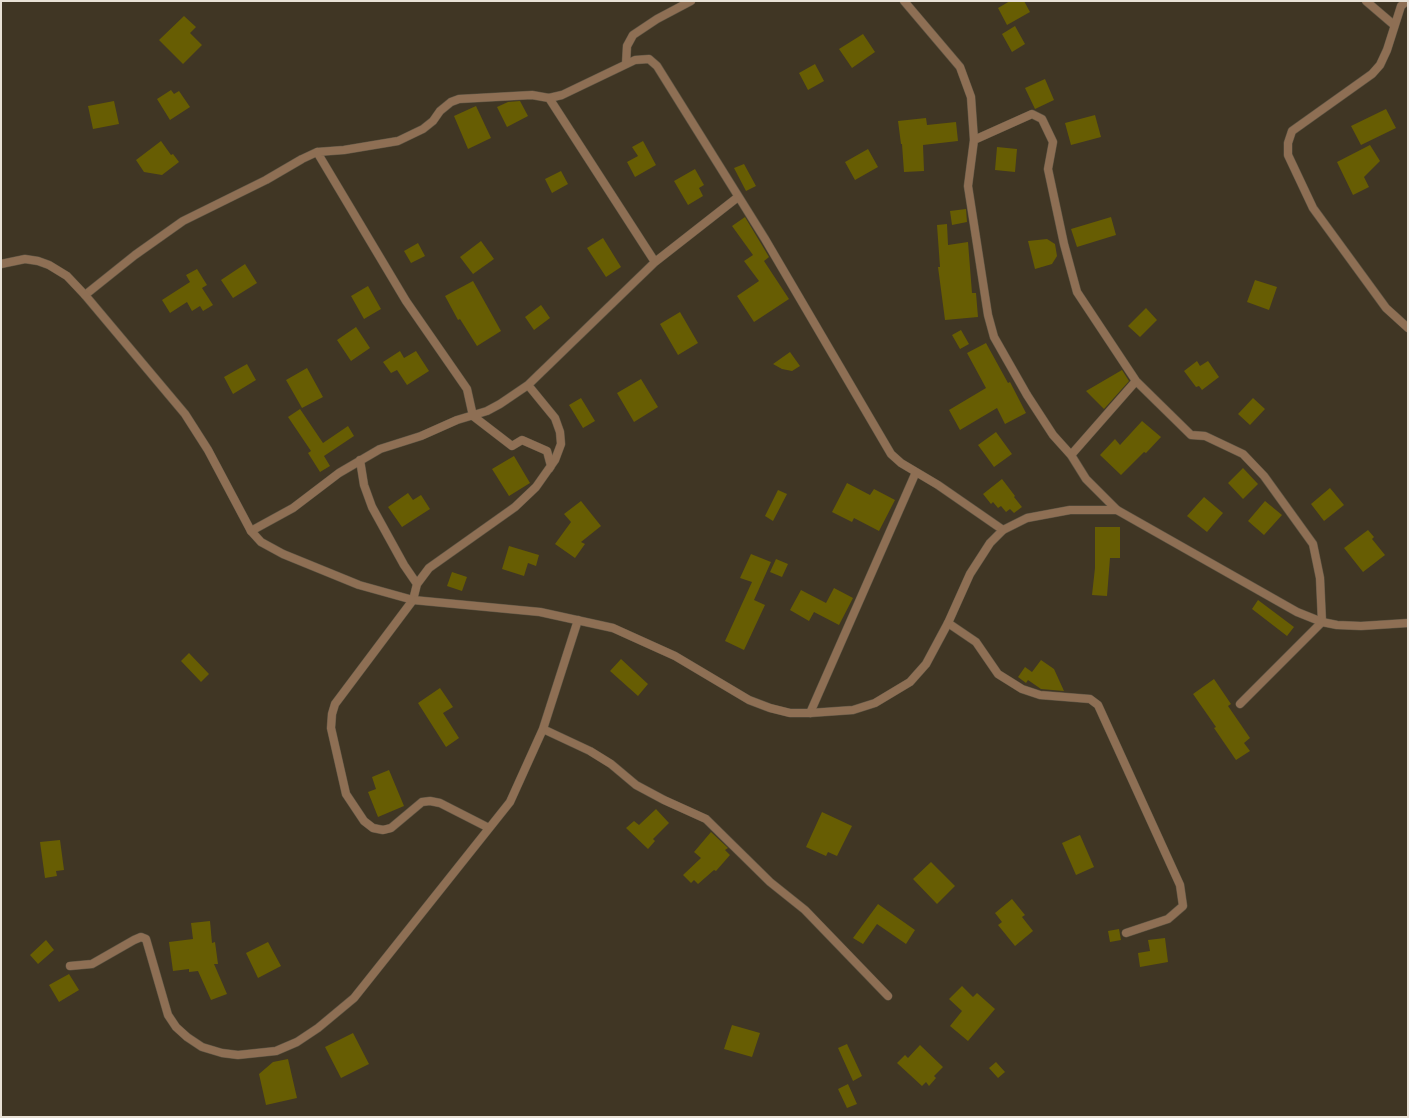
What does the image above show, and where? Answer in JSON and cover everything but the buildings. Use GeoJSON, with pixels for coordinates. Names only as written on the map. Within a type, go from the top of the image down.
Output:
{"type":"FeatureCollection","features":[{"type":"Feature","properties":{"kind":"street"},"geometry":{"type":"LineString","coordinates":[[626,64],[627,46],[633,35],[657,19],[691,1]]}},
{"type":"Feature","properties":{"kind":"street"},"geometry":{"type":"LineString","coordinates":[[904,1],[960,67],[971,97],[974,140],[968,186],[988,314],[994,337],[1027,395],[1053,435],[1071,454],[1086,478],[1117,510],[1134,518],[1297,612],[1322,622],[1337,625],[1361,626],[1408,623]]}},
{"type":"Feature","properties":{"kind":"street"},"geometry":{"type":"LineString","coordinates":[[1366,1],[1394,25]]}},
{"type":"Feature","properties":{"kind":"street"},"geometry":{"type":"LineString","coordinates":[[1407,1],[1401,6],[1387,50],[1380,65],[1372,74],[1292,131],[1288,142],[1288,155],[1313,208],[1386,308],[1408,328]]}},
{"type":"Feature","properties":{"kind":"street"},"geometry":{"type":"LineString","coordinates":[[85,295],[135,255],[183,221],[266,180],[317,152],[344,150],[398,141],[423,129],[433,121],[440,111],[451,102],[459,99],[532,95],[549,98],[562,95],[635,60],[649,59],[658,66],[825,339],[891,454],[901,463],[938,485],[1003,530]]}},
{"type":"Feature","properties":{"kind":"street"},"geometry":{"type":"LineString","coordinates":[[549,98],[655,262]]}},
{"type":"Feature","properties":{"kind":"street"},"geometry":{"type":"LineString","coordinates":[[974,140],[1032,114],[1042,119],[1053,142],[1048,169],[1064,244],[1077,292],[1136,381],[1191,436],[1205,436],[1243,454],[1264,476],[1313,544],[1320,578],[1322,622],[1240,704]]}},
{"type":"Feature","properties":{"kind":"street"},"geometry":{"type":"LineString","coordinates":[[317,152],[406,301],[464,384],[470,397],[473,416],[512,446],[522,440],[547,451],[551,466],[536,487],[515,507],[428,568],[417,584],[413,600],[335,704],[332,714],[331,728],[346,794],[364,821],[373,828],[383,830],[391,828],[422,802],[430,801],[440,803],[489,828]]}},
{"type":"Feature","properties":{"kind":"street"},"geometry":{"type":"LineString","coordinates":[[251,531],[293,508],[339,473],[380,449],[421,436],[457,420],[473,416],[500,404],[528,384],[655,262],[738,197]]}},
{"type":"Feature","properties":{"kind":"street"},"geometry":{"type":"LineString","coordinates":[[1,264],[25,259],[38,261],[67,276],[85,295],[184,414],[208,450],[251,531],[261,542],[283,554],[359,584],[413,600],[540,612],[613,628],[648,642],[676,656],[749,700],[770,708],[790,713],[835,713],[853,710],[875,703],[910,682],[926,664],[948,622],[970,574],[990,543],[1003,530],[1028,518],[1048,513],[1070,510],[1117,510]]}},
{"type":"Feature","properties":{"kind":"street"},"geometry":{"type":"LineString","coordinates":[[1071,454],[1136,381]]}},
{"type":"Feature","properties":{"kind":"street"},"geometry":{"type":"LineString","coordinates":[[528,384],[555,418],[561,438],[561,444],[555,460],[536,487]]}},
{"type":"Feature","properties":{"kind":"street"},"geometry":{"type":"LineString","coordinates":[[360,460],[364,485],[372,507],[404,566],[417,584]]}},
{"type":"Feature","properties":{"kind":"street"},"geometry":{"type":"LineString","coordinates":[[810,713],[916,472]]}},
{"type":"Feature","properties":{"kind":"street"},"geometry":{"type":"LineString","coordinates":[[70,966],[92,964],[141,937],[146,939],[168,1015],[176,1027],[187,1037],[202,1047],[222,1053],[238,1055],[276,1051],[297,1042],[318,1028],[354,998],[510,802],[543,729],[578,620]]}},
{"type":"Feature","properties":{"kind":"street"},"geometry":{"type":"LineString","coordinates":[[948,622],[976,642],[998,674],[1022,689],[1040,695],[1090,699],[1098,705],[1180,885],[1183,906],[1168,919],[1126,933]]}},
{"type":"Feature","properties":{"kind":"street"},"geometry":{"type":"LineString","coordinates":[[543,729],[590,751],[611,764],[643,789],[706,819],[770,882],[805,910],[888,996]]}}]}
